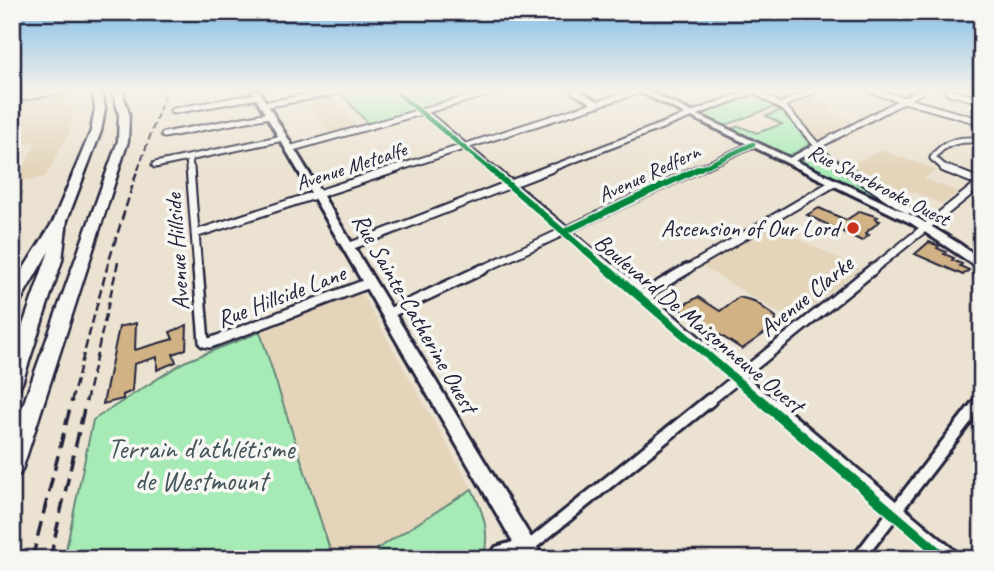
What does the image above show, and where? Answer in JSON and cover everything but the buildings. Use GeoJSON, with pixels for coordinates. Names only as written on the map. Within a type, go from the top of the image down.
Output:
{"type":"FeatureCollection","features":[{"type":"Feature","properties":{"kind":"highway"},"geometry":{"type":"LineString","coordinates":[[12,301],[60,220],[94,138],[98,118]]}},
{"type":"Feature","properties":{"kind":"highway"},"geometry":{"type":"LineString","coordinates":[[123,141],[124,118]]}},
{"type":"Feature","properties":{"kind":"highway"},"geometry":{"type":"LineString","coordinates":[[12,467],[132,118]]}},
{"type":"Feature","properties":{"kind":"highway"},"geometry":{"type":"LineString","coordinates":[[12,383],[55,260],[60,220]]}},
{"type":"Feature","properties":{"kind":"main road","name":"Rue Sainte-Catherine Ouest"},"geometry":{"type":"LineString","coordinates":[[271,118],[528,555]]}},
{"type":"Feature","properties":{"kind":"main road","name":"Rue Sherbrooke Ouest"},"geometry":{"type":"LineString","coordinates":[[697,118],[926,227],[979,261]]}},
{"type":"Feature","properties":{"kind":"main road"},"geometry":{"type":"LineString","coordinates":[[498,559],[503,554],[528,555]]}},
{"type":"Feature","properties":{"kind":"street"},"geometry":{"type":"LineString","coordinates":[[164,135],[255,118]]}},
{"type":"Feature","properties":{"kind":"street"},"geometry":{"type":"LineString","coordinates":[[289,149],[400,118]]}},
{"type":"Feature","properties":{"kind":"street","name":"Boulevard De Maisonneuve Ouest"},"geometry":{"type":"LineString","coordinates":[[431,118],[957,559]]}},
{"type":"Feature","properties":{"kind":"street","name":"Avenue Metcalfe"},"geometry":{"type":"LineString","coordinates":[[195,234],[555,118]]}},
{"type":"Feature","properties":{"kind":"street"},"geometry":{"type":"LineString","coordinates":[[348,247],[684,118]]}},
{"type":"Feature","properties":{"kind":"street"},"geometry":{"type":"LineString","coordinates":[[791,118],[832,160],[908,210]]}},
{"type":"Feature","properties":{"kind":"street"},"geometry":{"type":"LineString","coordinates":[[789,161],[871,118]]}},
{"type":"Feature","properties":{"kind":"street"},"geometry":{"type":"LineString","coordinates":[[155,165],[283,138]]}},
{"type":"Feature","properties":{"kind":"street"},"geometry":{"type":"LineString","coordinates":[[982,140],[954,141],[933,158],[946,170],[982,182]]}},
{"type":"Feature","properties":{"kind":"street","name":"Avenue Redfern"},"geometry":{"type":"LineString","coordinates":[[387,314],[753,144]]}},
{"type":"Feature","properties":{"kind":"street","name":"Avenue Hillside"},"geometry":{"type":"LineString","coordinates":[[189,158],[202,340],[205,342]]}},
{"type":"Feature","properties":{"kind":"street","name":"Avenue Clarke"},"geometry":{"type":"LineString","coordinates":[[528,555],[740,377],[982,182]]}},
{"type":"Feature","properties":{"kind":"street"},"geometry":{"type":"LineString","coordinates":[[643,295],[834,183]]}},
{"type":"Feature","properties":{"kind":"street","name":"Rue Hillside Lane"},"geometry":{"type":"LineString","coordinates":[[205,342],[369,283]]}},
{"type":"Feature","properties":{"kind":"street"},"geometry":{"type":"LineString","coordinates":[[859,559],[895,508],[934,464],[982,399]]}},
{"type":"Feature","properties":{"kind":"shaded area"},"geometry":{"type":"Polygon","coordinates":[[[12,118],[73,118],[70,131],[45,177],[18,181],[36,142],[12,146],[12,118]]]}},
{"type":"Feature","properties":{"kind":"shaded area"},"geometry":{"type":"Polygon","coordinates":[[[319,118],[350,118],[358,127],[331,134],[319,118]]]}},
{"type":"Feature","properties":{"kind":"shaded area"},"geometry":{"type":"Polygon","coordinates":[[[799,118],[843,118],[852,122],[821,139],[816,138],[799,118]]]}},
{"type":"Feature","properties":{"kind":"shaded area"},"geometry":{"type":"Polygon","coordinates":[[[881,150],[936,170],[924,179],[959,192],[942,204],[904,188],[889,194],[847,166],[881,150]]]}},
{"type":"Feature","properties":{"kind":"shaded area"},"geometry":{"type":"Polygon","coordinates":[[[770,225],[860,269],[793,321],[698,264],[770,225]]]}},
{"type":"Feature","properties":{"kind":"shaded area"},"geometry":{"type":"Polygon","coordinates":[[[358,293],[362,294],[472,489],[361,559],[333,559],[260,332],[358,293]]]}},
{"type":"Feature","properties":{"kind":"green space"},"geometry":{"type":"Polygon","coordinates":[[[362,118],[391,118],[368,124],[362,118]]]}},
{"type":"Feature","properties":{"kind":"green space"},"geometry":{"type":"Polygon","coordinates":[[[707,118],[746,118],[724,126],[707,118]]]}},
{"type":"Feature","properties":{"kind":"green space"},"geometry":{"type":"Polygon","coordinates":[[[769,118],[788,118],[810,144],[789,156],[731,129],[739,126],[757,133],[782,124],[769,118]]]}},
{"type":"Feature","properties":{"kind":"green space"},"geometry":{"type":"Polygon","coordinates":[[[819,153],[897,206],[800,161],[819,153]]]}},
{"type":"Feature","properties":{"kind":"green space","name":"Terrain d'athlétisme de Westmount"},"geometry":{"type":"Polygon","coordinates":[[[260,332],[333,559],[64,559],[93,420],[184,362],[260,332]]]}},
{"type":"Feature","properties":{"kind":"green space"},"geometry":{"type":"Polygon","coordinates":[[[472,489],[485,523],[483,559],[382,559],[377,549],[472,489]]]}},
{"type":"Feature","properties":{"kind":"railway"},"geometry":{"type":"LineString","coordinates":[[138,170],[157,118]]}},
{"type":"Feature","properties":{"kind":"railway"},"geometry":{"type":"LineString","coordinates":[[71,402],[108,264],[138,168]]}},
{"type":"Feature","properties":{"kind":"railway"},"geometry":{"type":"LineString","coordinates":[[86,402],[118,262]]}},
{"type":"Feature","properties":{"kind":"railway"},"geometry":{"type":"LineString","coordinates":[[32,559],[72,400]]}},
{"type":"Feature","properties":{"kind":"railway"},"geometry":{"type":"LineString","coordinates":[[50,559],[86,400]]}},
{"type":"Feature","properties":{"kind":"cycle path"},"geometry":{"type":"LineString","coordinates":[[429,118],[946,559]]}},
{"type":"Feature","properties":{"kind":"cycle path"},"geometry":{"type":"LineString","coordinates":[[566,231],[753,144]]}},
{"type":"Feature","properties":{"kind":"place","name":"Ascension of Our Lord"},"geometry":{"type":"Point","coordinates":[853,228]}}]}
